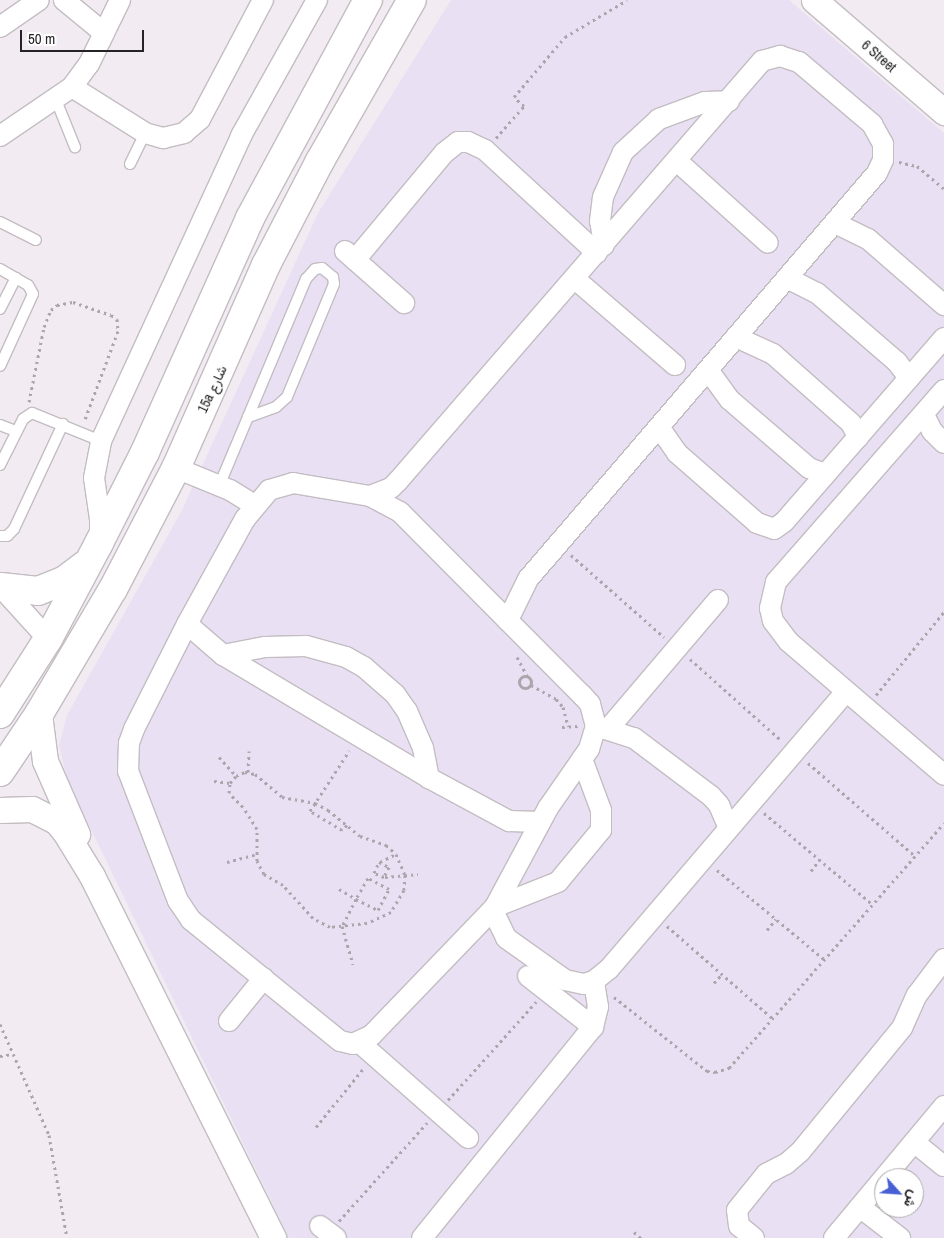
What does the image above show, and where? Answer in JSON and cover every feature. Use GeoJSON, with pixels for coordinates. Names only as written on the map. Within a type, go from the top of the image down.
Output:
{"type":"FeatureCollection","features":[{"type":"Feature","properties":{"kind":"main road"},"geometry":{"type":"LineString","coordinates":[[0,714],[48,639],[94,553],[145,452],[250,218],[368,0]]}},
{"type":"Feature","properties":{"kind":"main road","name":"15a شارع"},"geometry":{"type":"LineString","coordinates":[[0,772],[40,714],[113,589],[176,468],[266,265],[320,161],[412,0]]}},
{"type":"Feature","properties":{"kind":"main road"},"geometry":{"type":"LineString","coordinates":[[0,587],[38,591],[65,580],[94,553]]}},
{"type":"Feature","properties":{"kind":"main road"},"geometry":{"type":"LineString","coordinates":[[0,752],[51,671],[53,657],[48,639]]}},
{"type":"Feature","properties":{"kind":"street"},"geometry":{"type":"LineString","coordinates":[[0,28],[39,0]]}},
{"type":"Feature","properties":{"kind":"street"},"geometry":{"type":"LineString","coordinates":[[64,0],[104,33]]}},
{"type":"Feature","properties":{"kind":"street"},"geometry":{"type":"LineString","coordinates":[[0,136],[56,100],[72,87],[89,64],[120,0]]}},
{"type":"Feature","properties":{"kind":"street"},"geometry":{"type":"LineString","coordinates":[[72,87],[145,133],[174,137],[184,133],[200,119],[263,0]]}},
{"type":"Feature","properties":{"kind":"street"},"geometry":{"type":"LineString","coordinates":[[94,553],[100,519],[94,478],[101,441],[241,136],[317,0]]}},
{"type":"Feature","properties":{"kind":"street","name":"6 Street"},"geometry":{"type":"LineString","coordinates":[[819,2],[944,112]]}},
{"type":"Feature","properties":{"kind":"street"},"geometry":{"type":"LineString","coordinates":[[370,496],[391,488],[398,481],[762,61],[770,57],[790,58],[872,124],[883,144],[882,160],[873,179],[528,579],[508,620]]}},
{"type":"Feature","properties":{"kind":"street"},"geometry":{"type":"LineString","coordinates":[[600,249],[600,221],[603,197],[623,152],[652,124],[681,108],[729,101]]}},
{"type":"Feature","properties":{"kind":"street"},"geometry":{"type":"LineString","coordinates":[[404,303],[350,255],[444,153],[458,142],[468,142],[485,150],[600,249]]}},
{"type":"Feature","properties":{"kind":"street"},"geometry":{"type":"LineString","coordinates":[[677,161],[768,243]]}},
{"type":"Feature","properties":{"kind":"street"},"geometry":{"type":"LineString","coordinates":[[835,222],[868,238],[944,305]]}},
{"type":"Feature","properties":{"kind":"street"},"geometry":{"type":"LineString","coordinates":[[574,278],[674,365]]}},
{"type":"Feature","properties":{"kind":"street"},"geometry":{"type":"LineString","coordinates":[[787,278],[817,294],[897,362],[909,378]]}},
{"type":"Feature","properties":{"kind":"street"},"geometry":{"type":"LineString","coordinates":[[736,338],[773,354],[851,423],[858,437]]}},
{"type":"Feature","properties":{"kind":"street"},"geometry":{"type":"LineString","coordinates":[[659,427],[677,453],[767,529],[784,522],[944,338]]}},
{"type":"Feature","properties":{"kind":"street"},"geometry":{"type":"LineString","coordinates":[[708,370],[721,392],[809,468],[825,474]]}},
{"type":"Feature","properties":{"kind":"street"},"geometry":{"type":"LineString","coordinates":[[944,390],[776,582],[771,595],[770,608],[780,632],[944,775]]}},
{"type":"Feature","properties":{"kind":"street"},"geometry":{"type":"LineString","coordinates":[[924,415],[932,431],[944,443]]}},
{"type":"Feature","properties":{"kind":"street"},"geometry":{"type":"LineString","coordinates":[[176,468],[219,486],[254,505]]}},
{"type":"Feature","properties":{"kind":"street"},"geometry":{"type":"LineString","coordinates":[[468,1138],[367,1049],[340,1042],[264,978],[199,928],[183,911],[128,771],[129,742],[134,729],[187,624],[254,505],[269,490],[293,483],[370,496],[400,512],[590,704],[603,727],[634,738],[710,796],[719,804],[728,826]]}},
{"type":"Feature","properties":{"kind":"street"},"geometry":{"type":"LineString","coordinates":[[0,587],[48,639]]}},
{"type":"Feature","properties":{"kind":"street"},"geometry":{"type":"LineString","coordinates":[[367,1049],[495,907],[540,822],[603,727],[718,600]]}},
{"type":"Feature","properties":{"kind":"street"},"geometry":{"type":"LineString","coordinates":[[187,624],[223,655],[429,778],[510,821],[540,822]]}},
{"type":"Feature","properties":{"kind":"street"},"geometry":{"type":"LineString","coordinates":[[223,655],[272,646],[306,646],[326,650],[364,667],[390,689],[407,710],[423,748],[429,778]]}},
{"type":"Feature","properties":{"kind":"street"},"geometry":{"type":"LineString","coordinates":[[495,907],[497,924],[506,938],[565,980],[584,984],[594,981],[609,970],[728,826],[840,699]]}},
{"type":"Feature","properties":{"kind":"street"},"geometry":{"type":"LineString","coordinates":[[40,714],[45,761],[92,876],[272,1238]]}},
{"type":"Feature","properties":{"kind":"street"},"geometry":{"type":"LineString","coordinates":[[495,907],[558,882],[600,830],[601,810],[582,759]]}},
{"type":"Feature","properties":{"kind":"street"},"geometry":{"type":"LineString","coordinates":[[0,810],[32,809],[56,821],[92,876]]}},
{"type":"Feature","properties":{"kind":"street"},"geometry":{"type":"LineString","coordinates":[[754,1238],[739,1226],[737,1210],[766,1174],[786,1164],[800,1152],[902,1028],[916,995],[944,959]]}},
{"type":"Feature","properties":{"kind":"street"},"geometry":{"type":"LineString","coordinates":[[528,976],[593,1027]]}},
{"type":"Feature","properties":{"kind":"street"},"geometry":{"type":"LineString","coordinates":[[230,1021],[264,978]]}},
{"type":"Feature","properties":{"kind":"street"},"geometry":{"type":"LineString","coordinates":[[422,1238],[593,1027],[598,1007],[594,981]]}},
{"type":"Feature","properties":{"kind":"street"},"geometry":{"type":"LineString","coordinates":[[834,1238],[944,1106]]}},
{"type":"Feature","properties":{"kind":"street"},"geometry":{"type":"LineString","coordinates":[[914,1142],[944,1166]]}},
{"type":"Feature","properties":{"kind":"street"},"geometry":{"type":"LineString","coordinates":[[860,1207],[900,1238]]}},
{"type":"Feature","properties":{"kind":"street"},"geometry":{"type":"LineString","coordinates":[[320,1226],[336,1238]]}},
{"type":"Feature","properties":{"kind":"lane"},"geometry":{"type":"LineString","coordinates":[[56,100],[75,148]]}},
{"type":"Feature","properties":{"kind":"lane"},"geometry":{"type":"LineString","coordinates":[[130,164],[145,133]]}},
{"type":"Feature","properties":{"kind":"lane"},"geometry":{"type":"LineString","coordinates":[[0,222],[36,240]]}},
{"type":"Feature","properties":{"kind":"lane"},"geometry":{"type":"LineString","coordinates":[[219,486],[248,417],[309,273],[322,268],[329,271],[334,284],[287,397],[276,407],[248,417]]}},
{"type":"Feature","properties":{"kind":"lane"},"geometry":{"type":"LineString","coordinates":[[0,270],[28,285],[33,299],[0,366]]}},
{"type":"Feature","properties":{"kind":"lane"},"geometry":{"type":"LineString","coordinates":[[0,309],[16,278]]}},
{"type":"Feature","properties":{"kind":"lane"},"geometry":{"type":"LineString","coordinates":[[0,465],[16,431],[27,415],[38,413],[101,441]]}},
{"type":"Feature","properties":{"kind":"lane"},"geometry":{"type":"LineString","coordinates":[[0,536],[7,536],[14,529],[63,424]]}},
{"type":"Feature","properties":{"kind":"lane"},"geometry":{"type":"LineString","coordinates":[[0,425],[16,431]]}},
{"type":"Feature","properties":{"kind":"path"},"geometry":{"type":"LineString","coordinates":[[501,146],[494,140],[524,106],[514,98],[565,37],[627,0]]}},
{"type":"Feature","properties":{"kind":"path"},"geometry":{"type":"LineString","coordinates":[[882,160],[912,164],[944,189]]}},
{"type":"Feature","properties":{"kind":"path"},"geometry":{"type":"LineString","coordinates":[[27,415],[47,318],[57,305],[72,302],[111,315],[119,325],[81,432]]}},
{"type":"Feature","properties":{"kind":"path"},"geometry":{"type":"LineString","coordinates":[[865,708],[944,612]]}},
{"type":"Feature","properties":{"kind":"path"},"geometry":{"type":"LineString","coordinates":[[531,685],[524,688],[518,683],[520,679],[527,676],[531,685],[556,699],[563,708],[568,726]]}},
{"type":"Feature","properties":{"kind":"path"},"geometry":{"type":"LineString","coordinates":[[346,825],[342,830],[310,811],[359,736]]}},
{"type":"Feature","properties":{"kind":"path"},"geometry":{"type":"LineString","coordinates":[[248,751],[248,772]]}},
{"type":"Feature","properties":{"kind":"path"},"geometry":{"type":"LineString","coordinates":[[794,751],[915,856]]}},
{"type":"Feature","properties":{"kind":"path"},"geometry":{"type":"LineString","coordinates":[[219,757],[236,776]]}},
{"type":"Feature","properties":{"kind":"path"},"geometry":{"type":"LineString","coordinates":[[248,772],[255,774],[282,797],[314,803],[346,825],[396,854],[405,875],[404,890],[391,912],[366,923],[330,926],[313,918],[283,884],[264,874],[257,861],[257,829],[243,807],[229,793],[230,784],[236,776],[248,772]]}},
{"type":"Feature","properties":{"kind":"path"},"geometry":{"type":"LineString","coordinates":[[214,782],[230,784]]}},
{"type":"Feature","properties":{"kind":"path"},"geometry":{"type":"LineString","coordinates":[[750,802],[872,904]]}},
{"type":"Feature","properties":{"kind":"path"},"geometry":{"type":"LineString","coordinates":[[594,981],[702,1066],[715,1072],[729,1068],[944,823]]}},
{"type":"Feature","properties":{"kind":"path"},"geometry":{"type":"LineString","coordinates":[[227,862],[256,854]]}},
{"type":"Feature","properties":{"kind":"path"},"geometry":{"type":"LineString","coordinates":[[396,854],[379,862],[374,873],[384,877],[418,874]]}},
{"type":"Feature","properties":{"kind":"path"},"geometry":{"type":"LineString","coordinates":[[702,858],[824,959]]}},
{"type":"Feature","properties":{"kind":"path"},"geometry":{"type":"LineString","coordinates":[[811,871],[820,859]]}},
{"type":"Feature","properties":{"kind":"path"},"geometry":{"type":"LineString","coordinates":[[379,862],[389,867],[384,877]]}},
{"type":"Feature","properties":{"kind":"path"},"geometry":{"type":"LineString","coordinates":[[339,890],[356,899],[378,910],[389,889],[368,878],[356,899],[342,926],[353,964]]}},
{"type":"Feature","properties":{"kind":"path"},"geometry":{"type":"LineString","coordinates":[[654,915],[772,1018]]}},
{"type":"Feature","properties":{"kind":"path"},"geometry":{"type":"LineString","coordinates":[[767,930],[776,918]]}},
{"type":"Feature","properties":{"kind":"path"},"geometry":{"type":"LineString","coordinates":[[714,983],[722,974]]}},
{"type":"Feature","properties":{"kind":"path"},"geometry":{"type":"LineString","coordinates":[[0,1024],[49,1135],[67,1238]]}},
{"type":"Feature","properties":{"kind":"path"},"geometry":{"type":"LineString","coordinates":[[316,1127],[367,1049]]}},
{"type":"Feature","properties":{"kind":"path"},"geometry":{"type":"LineString","coordinates":[[0,1056],[12,1054]]}},
{"type":"Feature","properties":{"kind":"path"},"geometry":{"type":"LineString","coordinates":[[634,1232],[641,1238]]}},
{"type":"Feature","properties":{"kind":"shaded area"},"geometry":{"type":"Polygon","coordinates":[[[451,0],[789,0],[944,133],[944,1238],[289,1238],[67,780],[59,745],[67,715],[181,512],[318,213],[451,0]]]}}]}
